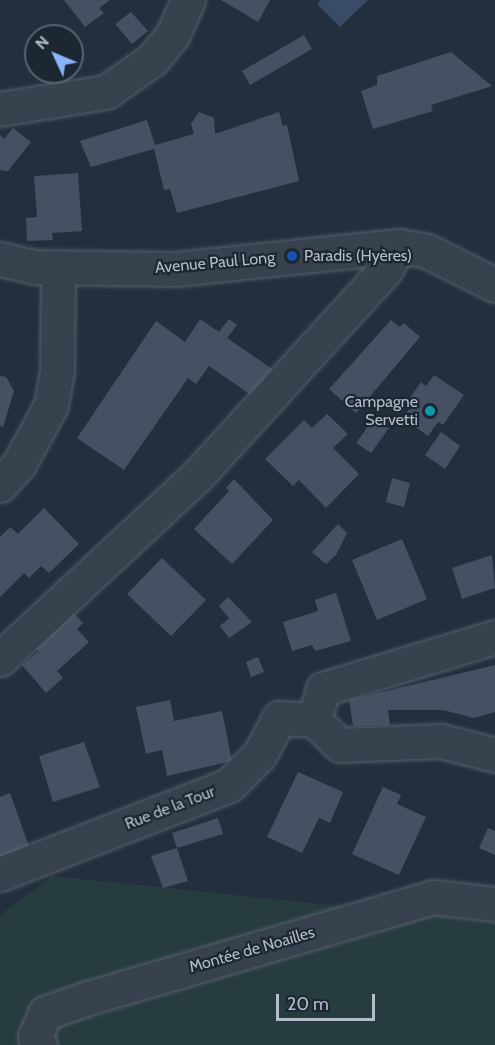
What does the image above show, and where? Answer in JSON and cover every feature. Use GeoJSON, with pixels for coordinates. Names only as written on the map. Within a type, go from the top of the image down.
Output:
{"type":"FeatureCollection","features":[{"type":"Feature","properties":{"kind":"street"},"geometry":{"type":"LineString","coordinates":[[0,109],[106,92],[153,59],[173,34],[188,0]]}},
{"type":"Feature","properties":{"kind":"street"},"geometry":{"type":"LineString","coordinates":[[0,659],[196,477],[386,269],[399,246]]}},
{"type":"Feature","properties":{"kind":"street","name":"Avenue Paul Long"},"geometry":{"type":"LineString","coordinates":[[0,259],[58,267],[176,269],[399,246],[427,251],[495,285]]}},
{"type":"Feature","properties":{"kind":"street"},"geometry":{"type":"LineString","coordinates":[[0,485],[19,464],[51,405],[57,370],[58,267]]}},
{"type":"Feature","properties":{"kind":"street"},"geometry":{"type":"LineString","coordinates":[[495,637],[323,689],[314,720],[340,745],[441,741],[495,755]]}},
{"type":"Feature","properties":{"kind":"street","name":"Rue de la Tour"},"geometry":{"type":"LineString","coordinates":[[0,874],[229,785],[260,754],[279,718],[314,720]]}},
{"type":"Feature","properties":{"kind":"street","name":"Montée de Noailles"},"geometry":{"type":"LineString","coordinates":[[32,1042],[45,1013],[88,998],[433,897],[495,904]]}},
{"type":"Feature","properties":{"kind":"green space"},"geometry":{"type":"Polygon","coordinates":[[[52,876],[495,922],[495,1045],[0,1045],[0,915],[52,876]]]}},
{"type":"Feature","properties":{"kind":"water"},"geometry":{"type":"Polygon","coordinates":[[[321,0],[368,0],[340,27],[317,4],[321,0]]]}},
{"type":"Feature","properties":{"kind":"building"},"geometry":{"type":"Polygon","coordinates":[[[64,0],[110,0],[99,8],[104,13],[85,27],[64,0]]]}},
{"type":"Feature","properties":{"kind":"building"},"geometry":{"type":"Polygon","coordinates":[[[221,0],[270,0],[258,22],[221,0]]]}},
{"type":"Feature","properties":{"kind":"building"},"geometry":{"type":"Polygon","coordinates":[[[131,12],[148,31],[132,44],[115,24],[131,12]]]}},
{"type":"Feature","properties":{"kind":"building"},"geometry":{"type":"Polygon","coordinates":[[[304,35],[312,49],[250,85],[242,71],[304,35]]]}},
{"type":"Feature","properties":{"kind":"building"},"geometry":{"type":"Polygon","coordinates":[[[451,52],[492,86],[431,105],[433,111],[373,129],[361,91],[377,85],[377,76],[451,52]]]}},
{"type":"Feature","properties":{"kind":"building"},"geometry":{"type":"Polygon","coordinates":[[[199,112],[214,118],[215,134],[279,112],[283,126],[287,125],[299,181],[177,213],[170,189],[164,190],[154,149],[91,167],[80,141],[147,120],[155,145],[194,134],[191,124],[199,112]]]}},
{"type":"Feature","properties":{"kind":"building"},"geometry":{"type":"Polygon","coordinates":[[[13,128],[31,142],[8,171],[0,170],[0,135],[4,139],[13,128]]]}},
{"type":"Feature","properties":{"kind":"building"},"geometry":{"type":"Polygon","coordinates":[[[78,173],[82,231],[52,233],[53,240],[27,241],[26,218],[37,217],[34,176],[78,173]]]}},
{"type":"Feature","properties":{"kind":"building"},"geometry":{"type":"Polygon","coordinates":[[[200,319],[219,332],[229,319],[237,325],[227,338],[281,375],[258,400],[209,366],[196,384],[188,378],[124,470],[77,438],[156,321],[185,342],[200,319]]]}},
{"type":"Feature","properties":{"kind":"building"},"geometry":{"type":"Polygon","coordinates":[[[391,320],[399,327],[404,323],[420,337],[356,413],[329,389],[391,320]]]}},
{"type":"Feature","properties":{"kind":"building","name":"Campagne Servetti"},"geometry":{"type":"Polygon","coordinates":[[[434,375],[464,395],[443,425],[438,422],[428,436],[403,418],[413,404],[408,401],[421,382],[426,386],[434,375]]]}},
{"type":"Feature","properties":{"kind":"building"},"geometry":{"type":"Polygon","coordinates":[[[0,376],[6,377],[14,391],[3,427],[0,426],[0,376]]]}},
{"type":"Feature","properties":{"kind":"building"},"geometry":{"type":"Polygon","coordinates":[[[327,414],[348,434],[333,448],[359,474],[326,508],[299,480],[293,486],[265,459],[304,420],[312,428],[327,414]]]}},
{"type":"Feature","properties":{"kind":"building"},"geometry":{"type":"Polygon","coordinates":[[[374,418],[389,428],[371,453],[356,443],[374,418]]]}},
{"type":"Feature","properties":{"kind":"building"},"geometry":{"type":"Polygon","coordinates":[[[441,432],[460,446],[445,469],[425,455],[441,432]]]}},
{"type":"Feature","properties":{"kind":"building"},"geometry":{"type":"Polygon","coordinates":[[[392,478],[410,483],[404,507],[386,502],[392,478]]]}},
{"type":"Feature","properties":{"kind":"building"},"geometry":{"type":"Polygon","coordinates":[[[234,479],[273,520],[232,564],[194,529],[229,491],[226,488],[234,479]]]}},
{"type":"Feature","properties":{"kind":"building"},"geometry":{"type":"Polygon","coordinates":[[[44,508],[79,544],[49,573],[41,566],[29,578],[24,573],[0,597],[0,537],[10,527],[18,534],[44,508]]]}},
{"type":"Feature","properties":{"kind":"building"},"geometry":{"type":"Polygon","coordinates":[[[338,524],[347,533],[336,555],[326,564],[312,552],[338,524]]]}},
{"type":"Feature","properties":{"kind":"building"},"geometry":{"type":"Polygon","coordinates":[[[402,539],[427,599],[377,620],[352,560],[402,539]]]}},
{"type":"Feature","properties":{"kind":"building"},"geometry":{"type":"Polygon","coordinates":[[[492,555],[495,588],[462,599],[452,568],[492,555]]]}},
{"type":"Feature","properties":{"kind":"building"},"geometry":{"type":"Polygon","coordinates":[[[162,558],[206,600],[171,636],[127,594],[162,558]]]}},
{"type":"Feature","properties":{"kind":"building"},"geometry":{"type":"Polygon","coordinates":[[[336,593],[351,641],[315,651],[312,645],[292,651],[283,622],[318,611],[315,600],[336,593]]]}},
{"type":"Feature","properties":{"kind":"building"},"geometry":{"type":"Polygon","coordinates":[[[228,597],[252,622],[229,638],[220,626],[229,618],[219,606],[228,597]]]}},
{"type":"Feature","properties":{"kind":"building"},"geometry":{"type":"Polygon","coordinates":[[[68,607],[83,623],[77,629],[89,642],[57,671],[63,678],[46,693],[22,665],[39,651],[30,641],[68,607]]]}},
{"type":"Feature","properties":{"kind":"building"},"geometry":{"type":"Polygon","coordinates":[[[258,657],[264,672],[251,677],[246,662],[258,657]]]}},
{"type":"Feature","properties":{"kind":"building"},"geometry":{"type":"Polygon","coordinates":[[[495,665],[495,712],[474,718],[443,710],[388,710],[390,725],[353,726],[349,700],[495,665]]]}},
{"type":"Feature","properties":{"kind":"building"},"geometry":{"type":"Polygon","coordinates":[[[170,700],[174,721],[222,711],[232,761],[167,776],[162,750],[146,754],[136,707],[170,700]]]}},
{"type":"Feature","properties":{"kind":"building"},"geometry":{"type":"Polygon","coordinates":[[[84,742],[100,787],[53,802],[39,756],[84,742]]]}},
{"type":"Feature","properties":{"kind":"building"},"geometry":{"type":"Polygon","coordinates":[[[298,772],[343,792],[330,823],[319,818],[302,853],[267,837],[298,772]]]}},
{"type":"Feature","properties":{"kind":"building"},"geometry":{"type":"Polygon","coordinates":[[[383,787],[401,795],[397,804],[426,817],[399,875],[352,854],[383,787]]]}},
{"type":"Feature","properties":{"kind":"building"},"geometry":{"type":"Polygon","coordinates":[[[10,793],[32,855],[0,865],[0,797],[10,793]]]}},
{"type":"Feature","properties":{"kind":"building"},"geometry":{"type":"Polygon","coordinates":[[[218,818],[223,834],[177,848],[172,833],[218,818]]]}},
{"type":"Feature","properties":{"kind":"building"},"geometry":{"type":"Polygon","coordinates":[[[488,828],[495,831],[495,855],[479,848],[488,828]]]}},
{"type":"Feature","properties":{"kind":"building"},"geometry":{"type":"Polygon","coordinates":[[[177,848],[188,881],[163,888],[151,856],[177,848]]]}},
{"type":"Feature","properties":{"kind":"place","name":"Paradis (Hyères)"},"geometry":{"type":"Point","coordinates":[292,256]}},
{"type":"Feature","properties":{"kind":"place","name":"Campagne Servetti"},"geometry":{"type":"Point","coordinates":[430,411]}}]}
